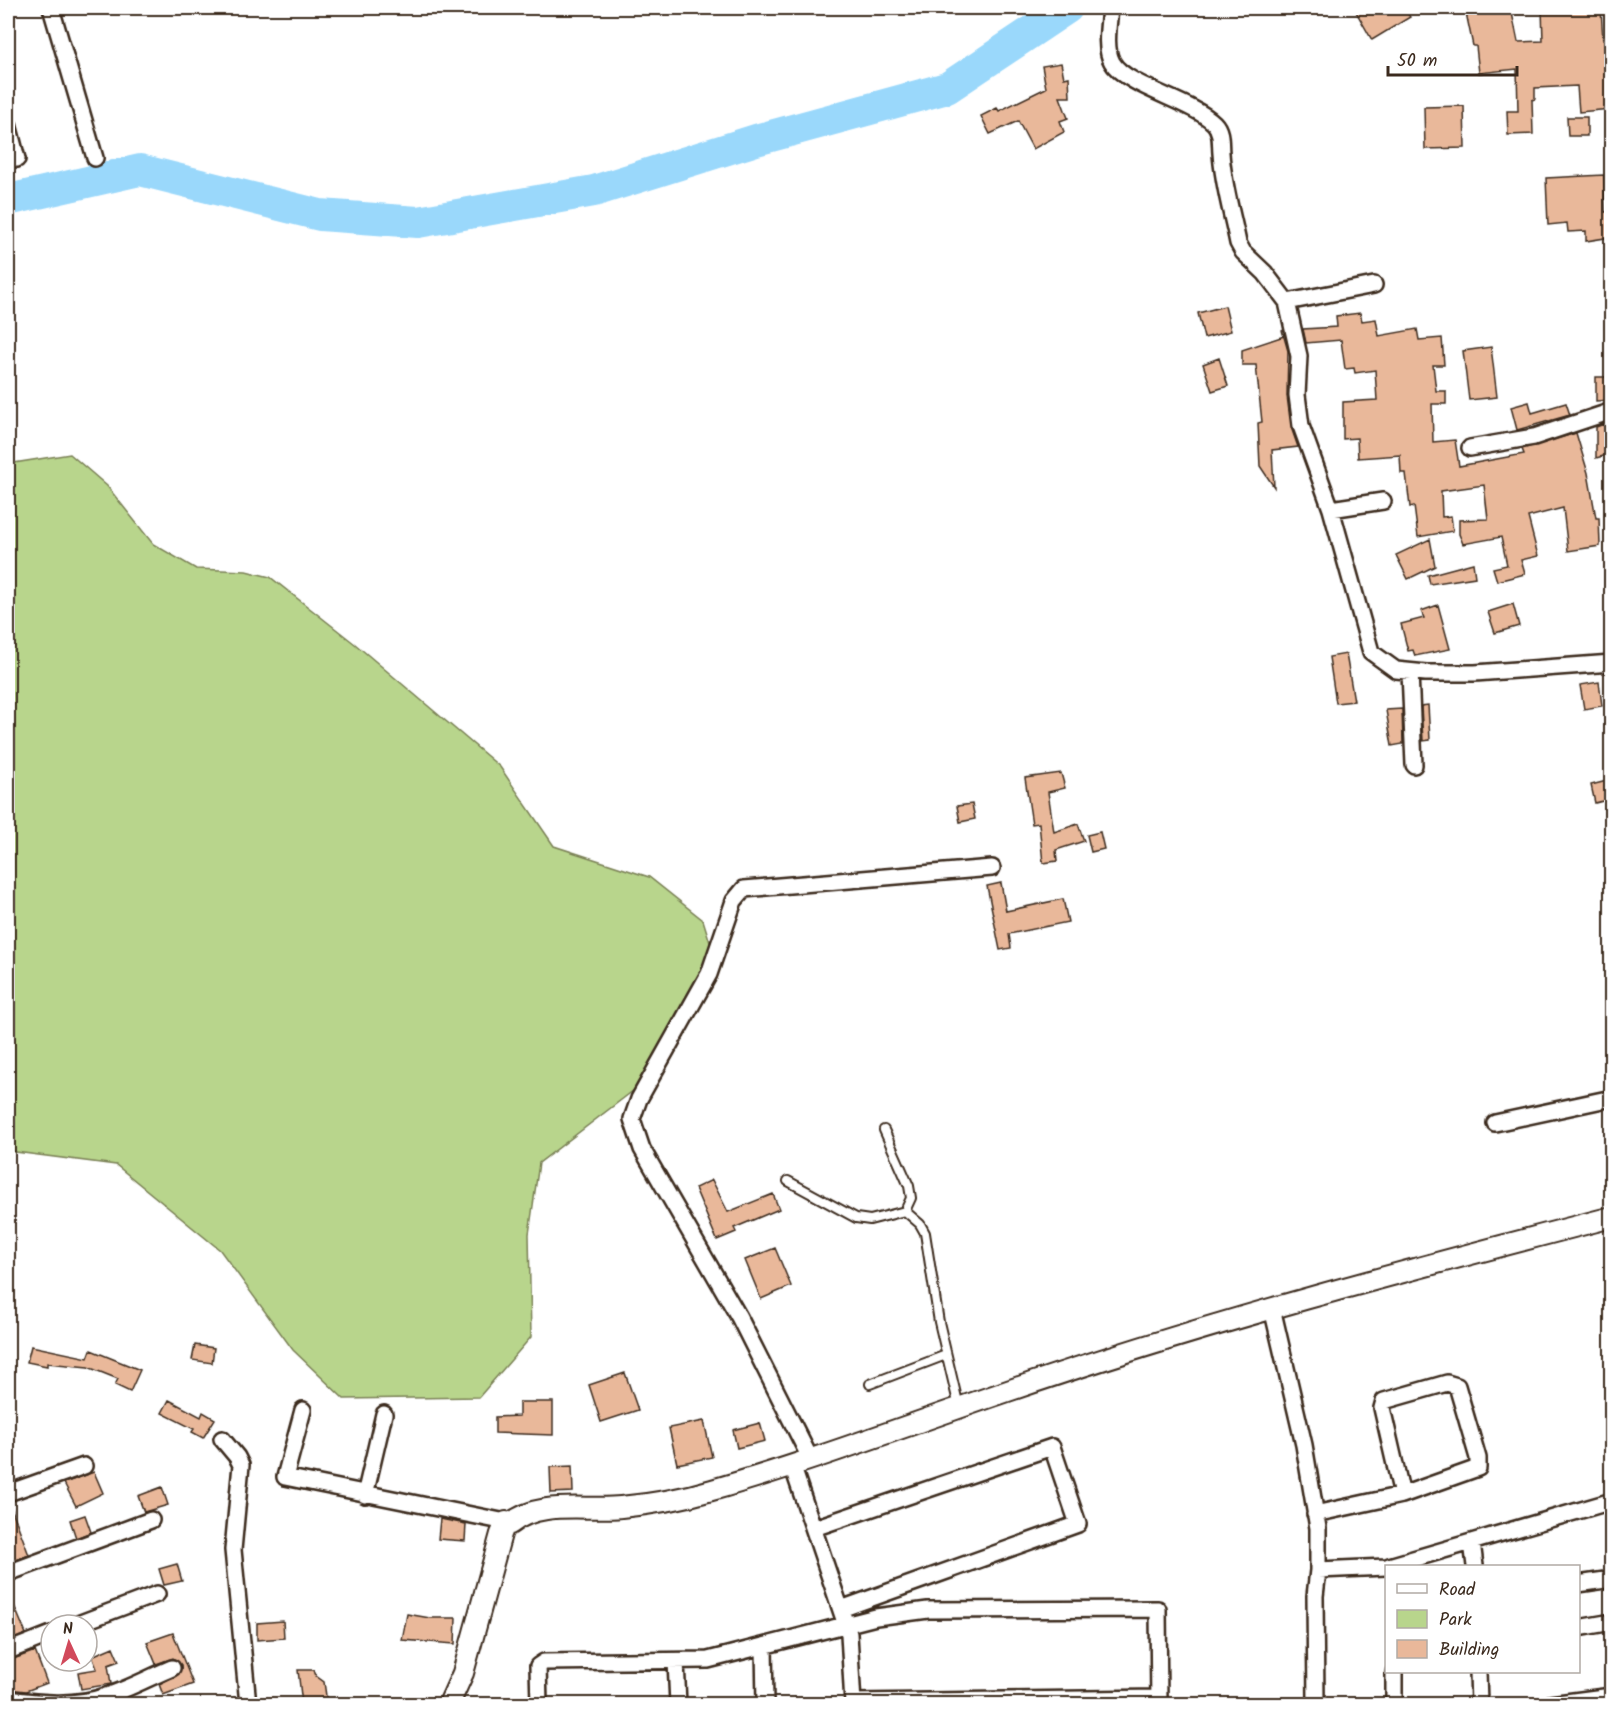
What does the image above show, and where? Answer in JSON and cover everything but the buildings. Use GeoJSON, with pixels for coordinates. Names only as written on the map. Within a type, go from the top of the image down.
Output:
{"type":"FeatureCollection","features":[{"type":"Feature","properties":{"kind":"street"},"geometry":{"type":"LineString","coordinates":[[51,8],[95,158]]}},
{"type":"Feature","properties":{"kind":"street"},"geometry":{"type":"LineString","coordinates":[[1110,8],[1109,43],[1112,63],[1130,77],[1188,106],[1214,123],[1218,129],[1224,179],[1238,243],[1243,252],[1265,273],[1287,302],[1299,356],[1297,396],[1301,426],[1331,509],[1371,652],[1387,666],[1410,672],[1475,673],[1611,663]]}},
{"type":"Feature","properties":{"kind":"street"},"geometry":{"type":"LineString","coordinates":[[8,124],[17,159]]}},
{"type":"Feature","properties":{"kind":"street"},"geometry":{"type":"LineString","coordinates":[[1287,302],[1374,285]]}},
{"type":"Feature","properties":{"kind":"street"},"geometry":{"type":"LineString","coordinates":[[1470,448],[1534,437],[1611,411]]}},
{"type":"Feature","properties":{"kind":"street"},"geometry":{"type":"LineString","coordinates":[[1331,509],[1383,501]]}},
{"type":"Feature","properties":{"kind":"street"},"geometry":{"type":"LineString","coordinates":[[1410,672],[1414,765]]}},
{"type":"Feature","properties":{"kind":"street"},"geometry":{"type":"LineString","coordinates":[[539,1704],[540,1664],[708,1660],[847,1625],[876,1617],[928,1610],[1158,1609],[1159,1701],[853,1703],[852,1648],[847,1625],[814,1527],[801,1461],[739,1317],[642,1149],[632,1119],[639,1099],[710,974],[734,901],[744,889],[992,868]]}},
{"type":"Feature","properties":{"kind":"street"},"geometry":{"type":"LineString","coordinates":[[1495,1123],[1611,1098]]}},
{"type":"Feature","properties":{"kind":"street"},"geometry":{"type":"LineString","coordinates":[[303,1410],[285,1477],[510,1524],[520,1515],[536,1510],[619,1508],[674,1500],[744,1481],[887,1435],[959,1408],[1272,1308],[1611,1217]]}},
{"type":"Feature","properties":{"kind":"street"},"geometry":{"type":"LineString","coordinates":[[1272,1308],[1304,1445],[1316,1514],[1318,1570],[1315,1596],[1316,1704]]}},
{"type":"Feature","properties":{"kind":"street"},"geometry":{"type":"LineString","coordinates":[[1316,1514],[1402,1495],[1478,1468],[1478,1458],[1457,1386],[1447,1383],[1384,1401],[1382,1408],[1402,1495]]}},
{"type":"Feature","properties":{"kind":"street"},"geometry":{"type":"LineString","coordinates":[[365,1495],[384,1414]]}},
{"type":"Feature","properties":{"kind":"street"},"geometry":{"type":"LineString","coordinates":[[222,1438],[241,1466],[233,1550],[248,1704]]}},
{"type":"Feature","properties":{"kind":"street"},"geometry":{"type":"LineString","coordinates":[[814,1527],[1053,1447],[1078,1524],[841,1609]]}},
{"type":"Feature","properties":{"kind":"street"},"geometry":{"type":"LineString","coordinates":[[8,1493],[84,1466]]}},
{"type":"Feature","properties":{"kind":"street"},"geometry":{"type":"LineString","coordinates":[[1393,1565],[1611,1501]]}},
{"type":"Feature","properties":{"kind":"street"},"geometry":{"type":"LineString","coordinates":[[8,1573],[152,1520]]}},
{"type":"Feature","properties":{"kind":"street"},"geometry":{"type":"LineString","coordinates":[[449,1704],[463,1673],[482,1610],[493,1558],[506,1522]]}},
{"type":"Feature","properties":{"kind":"street"},"geometry":{"type":"LineString","coordinates":[[1472,1542],[1475,1565]]}},
{"type":"Feature","properties":{"kind":"street"},"geometry":{"type":"LineString","coordinates":[[1318,1570],[1385,1566]]}},
{"type":"Feature","properties":{"kind":"street"},"geometry":{"type":"LineString","coordinates":[[1580,1584],[1611,1579]]}},
{"type":"Feature","properties":{"kind":"street"},"geometry":{"type":"LineString","coordinates":[[99,1616],[157,1594]]}},
{"type":"Feature","properties":{"kind":"street"},"geometry":{"type":"LineString","coordinates":[[1580,1628],[1611,1622]]}},
{"type":"Feature","properties":{"kind":"street"},"geometry":{"type":"LineString","coordinates":[[8,1651],[39,1639]]}},
{"type":"Feature","properties":{"kind":"street"},"geometry":{"type":"LineString","coordinates":[[764,1646],[765,1704]]}},
{"type":"Feature","properties":{"kind":"street"},"geometry":{"type":"LineString","coordinates":[[676,1661],[678,1704]]}},
{"type":"Feature","properties":{"kind":"street"},"geometry":{"type":"LineString","coordinates":[[8,1699],[53,1703],[84,1701],[106,1696],[172,1668]]}},
{"type":"Feature","properties":{"kind":"street"},"geometry":{"type":"LineString","coordinates":[[1394,1673],[1394,1704]]}},
{"type":"Feature","properties":{"kind":"street"},"geometry":{"type":"LineString","coordinates":[[1478,1673],[1479,1704]]}},
{"type":"Feature","properties":{"kind":"street"},"geometry":{"type":"LineString","coordinates":[[1550,1704],[1611,1696]]}},
{"type":"Feature","properties":{"kind":"lane"},"geometry":{"type":"LineString","coordinates":[[788,1181],[856,1218],[870,1220],[905,1210],[911,1198],[909,1186],[884,1130]]}},
{"type":"Feature","properties":{"kind":"lane"},"geometry":{"type":"LineString","coordinates":[[905,1210],[920,1224],[925,1233],[946,1355],[959,1408]]}},
{"type":"Feature","properties":{"kind":"lane"},"geometry":{"type":"LineString","coordinates":[[870,1384],[946,1355]]}},
{"type":"Feature","properties":{"kind":"green space"},"geometry":{"type":"Polygon","coordinates":[[[70,454],[107,486],[153,544],[196,569],[246,571],[270,577],[355,644],[500,767],[554,846],[649,877],[703,920],[714,955],[638,1087],[539,1163],[529,1234],[531,1337],[479,1397],[344,1399],[293,1350],[220,1250],[116,1165],[8,1151],[8,464],[70,454]]]}},
{"type":"Feature","properties":{"kind":"waterway"},"geometry":{"type":"LineString","coordinates":[[8,200],[140,170],[320,215],[418,222],[594,191],[756,140],[947,88],[1067,8]]}}]}
